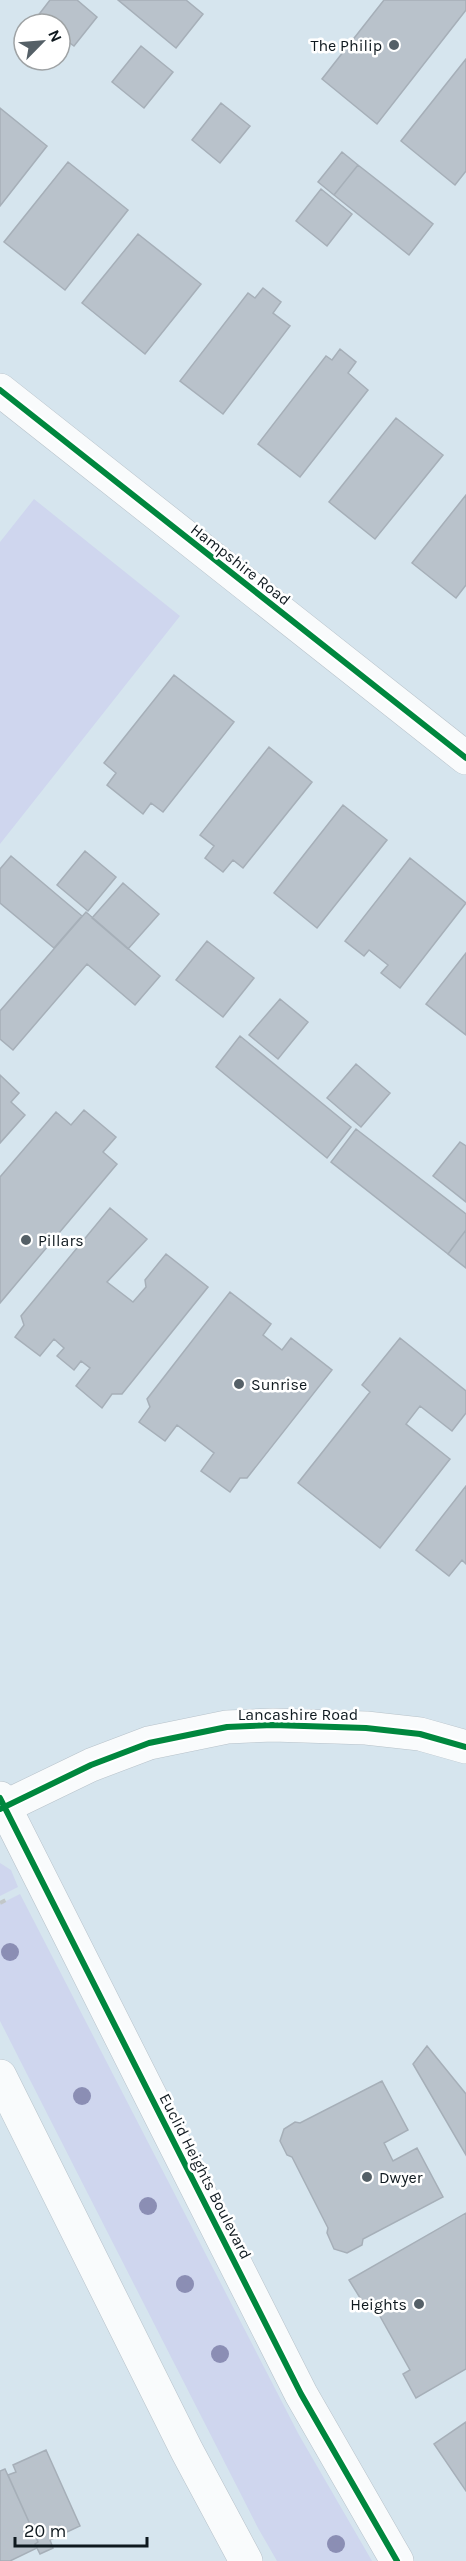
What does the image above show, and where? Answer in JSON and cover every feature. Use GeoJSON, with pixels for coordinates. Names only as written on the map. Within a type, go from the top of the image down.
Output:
{"type":"FeatureCollection","features":[{"type":"Feature","properties":{"kind":"main road","name":"Hampshire Road"},"geometry":{"type":"LineString","coordinates":[[0,390],[466,758]]}},
{"type":"Feature","properties":{"kind":"main road","name":"Lancashire Road"},"geometry":{"type":"LineString","coordinates":[[2,1804],[91,1765],[149,1743],[226,1727],[273,1725],[366,1728],[420,1734],[466,1747]]}},
{"type":"Feature","properties":{"kind":"main road","name":"Euclid Heights Boulevard"},"geometry":{"type":"LineString","coordinates":[[2,1804],[301,2394],[397,2561]]}},
{"type":"Feature","properties":{"kind":"main road"},"geometry":{"type":"LineString","coordinates":[[0,2076],[182,2442],[246,2561]]}},
{"type":"Feature","properties":{"kind":"shaded area"},"geometry":{"type":"Polygon","coordinates":[[[34,499],[180,616],[0,844],[0,542],[34,499]]]}},
{"type":"Feature","properties":{"kind":"shaded area"},"geometry":{"type":"Polygon","coordinates":[[[0,1863],[11,1870],[18,1887],[0,1896],[0,1863]]]}},
{"type":"Feature","properties":{"kind":"shaded area"},"geometry":{"type":"Polygon","coordinates":[[[20,1894],[299,2435],[372,2561],[277,2561],[258,2528],[0,2021],[0,1904],[20,1894]]]}},
{"type":"Feature","properties":{"kind":"building"},"geometry":{"type":"Polygon","coordinates":[[[50,0],[77,0],[97,17],[74,46],[72,45],[72,12],[41,12],[50,0]]]}},
{"type":"Feature","properties":{"kind":"building"},"geometry":{"type":"Polygon","coordinates":[[[118,0],[186,0],[203,14],[176,48],[118,0]]]}},
{"type":"Feature","properties":{"kind":"building","name":"The Philip"},"geometry":{"type":"Polygon","coordinates":[[[384,0],[466,0],[466,10],[377,124],[322,79],[384,0]]]}},
{"type":"Feature","properties":{"kind":"building"},"geometry":{"type":"Polygon","coordinates":[[[141,46],[173,72],[144,108],[112,82],[141,46]]]}},
{"type":"Feature","properties":{"kind":"building"},"geometry":{"type":"Polygon","coordinates":[[[466,59],[466,171],[455,185],[401,141],[466,59]]]}},
{"type":"Feature","properties":{"kind":"building"},"geometry":{"type":"Polygon","coordinates":[[[221,103],[250,126],[220,163],[192,140],[221,103]]]}},
{"type":"Feature","properties":{"kind":"building"},"geometry":{"type":"Polygon","coordinates":[[[0,108],[47,146],[0,206],[0,108]]]}},
{"type":"Feature","properties":{"kind":"building"},"geometry":{"type":"Polygon","coordinates":[[[342,152],[358,165],[334,195],[318,182],[342,152]]]}},
{"type":"Feature","properties":{"kind":"building"},"geometry":{"type":"Polygon","coordinates":[[[68,162],[128,210],[65,290],[4,242],[68,162]]]}},
{"type":"Feature","properties":{"kind":"building"},"geometry":{"type":"Polygon","coordinates":[[[358,165],[433,224],[409,255],[334,195],[358,165]]]}},
{"type":"Feature","properties":{"kind":"building"},"geometry":{"type":"Polygon","coordinates":[[[321,189],[352,214],[327,246],[296,221],[321,189]]]}},
{"type":"Feature","properties":{"kind":"building"},"geometry":{"type":"Polygon","coordinates":[[[138,234],[201,284],[145,354],[82,303],[138,234]]]}},
{"type":"Feature","properties":{"kind":"building"},"geometry":{"type":"Polygon","coordinates":[[[263,288],[281,302],[273,313],[290,326],[223,414],[180,381],[248,293],[255,298],[263,288]]]}},
{"type":"Feature","properties":{"kind":"building"},"geometry":{"type":"Polygon","coordinates":[[[340,349],[356,362],[348,373],[368,390],[300,477],[258,444],[326,356],[332,360],[340,349]]]}},
{"type":"Feature","properties":{"kind":"building"},"geometry":{"type":"Polygon","coordinates":[[[396,418],[443,455],[375,539],[329,502],[396,418]]]}},
{"type":"Feature","properties":{"kind":"building"},"geometry":{"type":"Polygon","coordinates":[[[466,495],[466,585],[456,598],[412,563],[466,495]]]}},
{"type":"Feature","properties":{"kind":"building"},"geometry":{"type":"Polygon","coordinates":[[[174,675],[234,722],[163,812],[151,803],[143,814],[107,785],[116,773],[104,763],[174,675]]]}},
{"type":"Feature","properties":{"kind":"building"},"geometry":{"type":"Polygon","coordinates":[[[269,747],[312,782],[243,868],[233,860],[223,872],[205,858],[214,846],[200,835],[269,747]]]}},
{"type":"Feature","properties":{"kind":"building"},"geometry":{"type":"Polygon","coordinates":[[[343,805],[387,840],[317,928],[274,893],[343,805]]]}},
{"type":"Feature","properties":{"kind":"building"},"geometry":{"type":"Polygon","coordinates":[[[85,851],[116,877],[88,911],[57,885],[85,851]]]}},
{"type":"Feature","properties":{"kind":"building"},"geometry":{"type":"Polygon","coordinates":[[[11,856],[82,916],[54,948],[0,903],[0,869],[11,856]]]}},
{"type":"Feature","properties":{"kind":"building"},"geometry":{"type":"Polygon","coordinates":[[[410,858],[466,903],[400,988],[381,973],[388,965],[369,950],[364,956],[345,941],[410,858]]]}},
{"type":"Feature","properties":{"kind":"building"},"geometry":{"type":"Polygon","coordinates":[[[123,883],[159,914],[128,949],[92,918],[123,883]]]}},
{"type":"Feature","properties":{"kind":"building"},"geometry":{"type":"Polygon","coordinates":[[[86,912],[160,976],[135,1005],[87,964],[13,1050],[0,1039],[0,1011],[86,912]]]}},
{"type":"Feature","properties":{"kind":"building"},"geometry":{"type":"Polygon","coordinates":[[[207,941],[254,978],[223,1017],[176,980],[207,941]]]}},
{"type":"Feature","properties":{"kind":"building"},"geometry":{"type":"Polygon","coordinates":[[[466,953],[466,1035],[426,1004],[466,953]]]}},
{"type":"Feature","properties":{"kind":"building"},"geometry":{"type":"Polygon","coordinates":[[[280,999],[308,1022],[278,1059],[249,1035],[280,999]]]}},
{"type":"Feature","properties":{"kind":"building"},"geometry":{"type":"Polygon","coordinates":[[[240,1036],[351,1127],[327,1158],[216,1067],[240,1036]]]}},
{"type":"Feature","properties":{"kind":"building"},"geometry":{"type":"Polygon","coordinates":[[[356,1064],[390,1093],[361,1127],[327,1098],[356,1064]]]}},
{"type":"Feature","properties":{"kind":"building"},"geometry":{"type":"Polygon","coordinates":[[[0,1075],[19,1093],[11,1102],[25,1115],[0,1143],[0,1075]]]}},
{"type":"Feature","properties":{"kind":"building","name":"Pillars"},"geometry":{"type":"Polygon","coordinates":[[[84,1110],[116,1137],[103,1152],[117,1164],[0,1303],[0,1177],[56,1112],[71,1125],[84,1110]]]}},
{"type":"Feature","properties":{"kind":"building"},"geometry":{"type":"Polygon","coordinates":[[[356,1129],[466,1214],[466,1230],[448,1254],[331,1162],[356,1129]]]}},
{"type":"Feature","properties":{"kind":"building"},"geometry":{"type":"Polygon","coordinates":[[[460,1142],[466,1146],[466,1202],[433,1176],[460,1142]]]}},
{"type":"Feature","properties":{"kind":"building"},"geometry":{"type":"Polygon","coordinates":[[[110,1208],[147,1239],[107,1282],[133,1302],[146,1287],[145,1280],[166,1254],[208,1287],[122,1394],[112,1394],[102,1408],[76,1386],[90,1368],[81,1361],[74,1370],[57,1356],[64,1348],[54,1339],[40,1356],[15,1337],[24,1325],[21,1316],[110,1208]]]}},
{"type":"Feature","properties":{"kind":"building"},"geometry":{"type":"Polygon","coordinates":[[[466,1230],[466,1268],[448,1254],[466,1230]]]}},
{"type":"Feature","properties":{"kind":"building","name":"Sunrise"},"geometry":{"type":"Polygon","coordinates":[[[230,1292],[271,1324],[263,1335],[282,1350],[291,1338],[332,1370],[247,1478],[240,1478],[230,1492],[201,1471],[214,1453],[177,1425],[165,1441],[139,1422],[150,1407],[147,1399],[230,1292]]]}},
{"type":"Feature","properties":{"kind":"building"},"geometry":{"type":"Polygon","coordinates":[[[400,1338],[466,1391],[466,1413],[452,1431],[420,1406],[406,1424],[450,1459],[380,1548],[298,1483],[370,1392],[362,1385],[400,1338]]]}},
{"type":"Feature","properties":{"kind":"building"},"geometry":{"type":"Polygon","coordinates":[[[466,1486],[466,1564],[462,1560],[449,1576],[416,1550],[466,1486]]]}},
{"type":"Feature","properties":{"kind":"building"},"geometry":{"type":"Polygon","coordinates":[[[427,2046],[466,2094],[466,2155],[413,2064],[427,2046]]]}},
{"type":"Feature","properties":{"kind":"building","name":"Dwyer"},"geometry":{"type":"Polygon","coordinates":[[[382,2081],[408,2130],[384,2143],[393,2161],[417,2148],[443,2197],[363,2239],[362,2245],[347,2253],[334,2249],[327,2233],[328,2228],[292,2157],[287,2155],[280,2141],[284,2129],[295,2122],[300,2123],[382,2081]]]}},
{"type":"Feature","properties":{"kind":"building","name":"Heights"},"geometry":{"type":"Polygon","coordinates":[[[466,2213],[466,2369],[416,2398],[403,2374],[410,2370],[372,2302],[365,2306],[349,2280],[466,2213]]]}},
{"type":"Feature","properties":{"kind":"building"},"geometry":{"type":"Polygon","coordinates":[[[466,2422],[466,2491],[434,2444],[466,2422]]]}},
{"type":"Feature","properties":{"kind":"building"},"geometry":{"type":"Polygon","coordinates":[[[46,2450],[80,2526],[50,2540],[53,2548],[40,2554],[35,2544],[38,2542],[8,2475],[16,2472],[13,2465],[46,2450]]]}},
{"type":"Feature","properties":{"kind":"building"},"geometry":{"type":"Polygon","coordinates":[[[5,2469],[38,2542],[35,2544],[37,2548],[10,2561],[0,2561],[0,2471],[5,2469]]]}},
{"type":"Feature","properties":{"kind":"cycle path"},"geometry":{"type":"LineString","coordinates":[[0,390],[466,758]]}},
{"type":"Feature","properties":{"kind":"cycle path"},"geometry":{"type":"LineString","coordinates":[[0,1809],[91,1765],[149,1743],[227,1727],[273,1725],[366,1728],[420,1734],[466,1747]]}},
{"type":"Feature","properties":{"kind":"cycle path"},"geometry":{"type":"LineString","coordinates":[[0,1798],[301,2394],[397,2561]]}},
{"type":"Feature","properties":{"kind":"place","name":"The Philip"},"geometry":{"type":"Point","coordinates":[394,45]}},
{"type":"Feature","properties":{"kind":"place","name":"Pillars"},"geometry":{"type":"Point","coordinates":[26,1240]}},
{"type":"Feature","properties":{"kind":"place","name":"Sunrise"},"geometry":{"type":"Point","coordinates":[239,1384]}},
{"type":"Feature","properties":{"kind":"place","name":"Dwyer"},"geometry":{"type":"Point","coordinates":[367,2177]}},
{"type":"Feature","properties":{"kind":"place","name":"Heights"},"geometry":{"type":"Point","coordinates":[419,2304]}}]}
